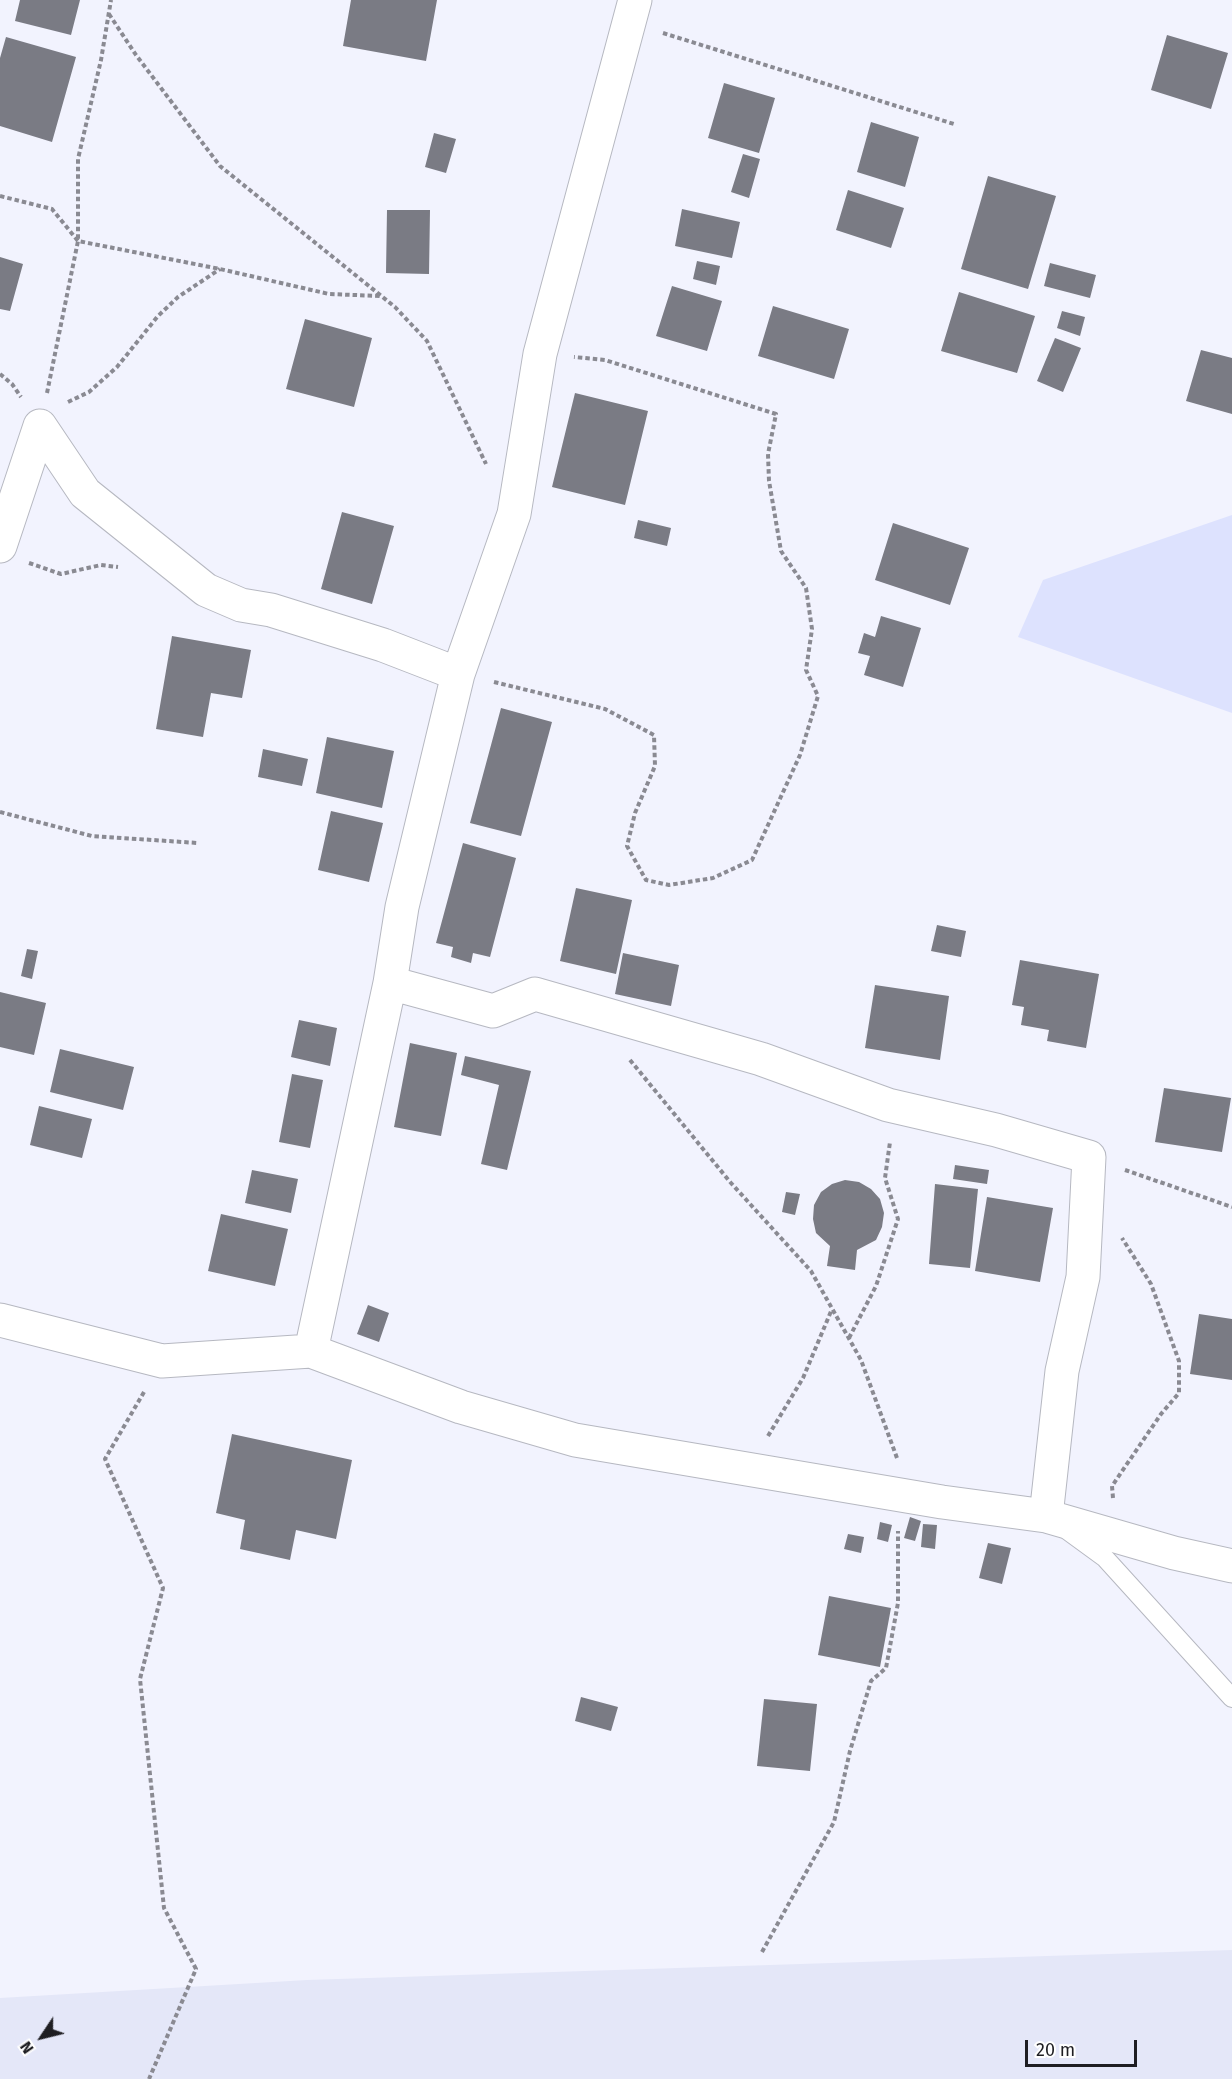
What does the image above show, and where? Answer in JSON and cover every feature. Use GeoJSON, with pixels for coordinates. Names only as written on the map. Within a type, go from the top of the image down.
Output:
{"type":"FeatureCollection","features":[{"type":"Feature","properties":{"kind":"street"},"geometry":{"type":"LineString","coordinates":[[311,1351],[390,983],[402,907],[458,674],[514,514],[540,354],[555,289],[632,11]]}},
{"type":"Feature","properties":{"kind":"street"},"geometry":{"type":"LineString","coordinates":[[12,554],[42,417]]}},
{"type":"Feature","properties":{"kind":"street"},"geometry":{"type":"LineString","coordinates":[[42,417],[84,493],[206,590],[241,605],[270,610],[383,645],[458,674]]}},
{"type":"Feature","properties":{"kind":"street"},"geometry":{"type":"LineString","coordinates":[[390,983],[493,1011],[535,994],[761,1059],[896,1107],[996,1130],[1041,1145],[1089,1157],[1083,1277],[1062,1371],[1046,1516]]}},
{"type":"Feature","properties":{"kind":"street"},"geometry":{"type":"LineString","coordinates":[[0,1320],[162,1361],[311,1351],[461,1407],[575,1440],[907,1496],[1046,1516],[1174,1553],[1232,1566]]}},
{"type":"Feature","properties":{"kind":"lane"},"geometry":{"type":"LineString","coordinates":[[1046,1516],[1106,1558],[1150,1604],[1232,1698]]}},
{"type":"Feature","properties":{"kind":"path"},"geometry":{"type":"LineString","coordinates":[[42,417],[78,241],[78,159],[101,60],[111,0]]}},
{"type":"Feature","properties":{"kind":"path"},"geometry":{"type":"LineString","coordinates":[[632,11],[954,124]]}},
{"type":"Feature","properties":{"kind":"path"},"geometry":{"type":"LineString","coordinates":[[109,14],[136,56],[220,165],[381,296],[427,341],[490,473],[514,514]]}},
{"type":"Feature","properties":{"kind":"path"},"geometry":{"type":"LineString","coordinates":[[0,196],[52,209],[78,241],[329,294],[381,296]]}},
{"type":"Feature","properties":{"kind":"path"},"geometry":{"type":"LineString","coordinates":[[42,417],[89,392],[117,367],[158,316],[178,297],[219,269]]}},
{"type":"Feature","properties":{"kind":"path"},"geometry":{"type":"LineString","coordinates":[[458,674],[605,709],[654,735],[655,766],[635,813],[627,846],[646,880],[669,885],[713,879],[752,860],[800,755],[818,696],[806,670],[812,629],[806,588],[781,551],[769,481],[768,454],[776,414],[605,360],[540,354]]}},
{"type":"Feature","properties":{"kind":"path"},"geometry":{"type":"LineString","coordinates":[[12,554],[61,574],[101,565],[138,570],[172,564]]}},
{"type":"Feature","properties":{"kind":"path"},"geometry":{"type":"LineString","coordinates":[[0,812],[92,836],[198,843]]}},
{"type":"Feature","properties":{"kind":"path"},"geometry":{"type":"LineString","coordinates":[[605,1015],[636,1070],[731,1183],[811,1272],[849,1339],[873,1390],[899,1464]]}},
{"type":"Feature","properties":{"kind":"path"},"geometry":{"type":"LineString","coordinates":[[849,1339],[876,1286],[898,1219],[885,1178],[896,1107]]}},
{"type":"Feature","properties":{"kind":"path"},"geometry":{"type":"LineString","coordinates":[[1089,1157],[1232,1207]]}},
{"type":"Feature","properties":{"kind":"path"},"geometry":{"type":"LineString","coordinates":[[1087,1191],[1131,1248],[1150,1284],[1179,1361],[1179,1393],[1161,1414],[1112,1486],[1113,1504],[1101,1519],[1106,1533]]}},
{"type":"Feature","properties":{"kind":"path"},"geometry":{"type":"LineString","coordinates":[[739,1467],[775,1429],[803,1378],[832,1309]]}},
{"type":"Feature","properties":{"kind":"path"},"geometry":{"type":"LineString","coordinates":[[149,2079],[196,1969],[164,1908],[140,1679],[163,1588],[105,1459],[162,1361]]}},
{"type":"Feature","properties":{"kind":"path"},"geometry":{"type":"LineString","coordinates":[[762,1952],[834,1821],[850,1752],[872,1681],[886,1668],[898,1603],[897,1543],[907,1496]]}},
{"type":"Feature","properties":{"kind":"shaded area"},"geometry":{"type":"Polygon","coordinates":[[[1232,515],[1232,713],[1018,637],[1043,580],[1232,515]]]}},
{"type":"Feature","properties":{"kind":"shaded area"},"geometry":{"type":"Polygon","coordinates":[[[1232,1950],[1232,2079],[0,2079],[0,1998],[307,1980],[1232,1950]]]}},
{"type":"Feature","properties":{"kind":"building"},"geometry":{"type":"Polygon","coordinates":[[[20,0],[80,0],[71,35],[15,21],[20,0]]]}},
{"type":"Feature","properties":{"kind":"building"},"geometry":{"type":"Polygon","coordinates":[[[351,0],[437,0],[426,61],[343,46],[351,0]]]}},
{"type":"Feature","properties":{"kind":"building"},"geometry":{"type":"Polygon","coordinates":[[[1167,35],[1228,53],[1211,109],[1151,90],[1167,35]]]}},
{"type":"Feature","properties":{"kind":"building"},"geometry":{"type":"Polygon","coordinates":[[[6,37],[76,57],[52,142],[0,126],[0,58],[6,37]]]}},
{"type":"Feature","properties":{"kind":"building"},"geometry":{"type":"Polygon","coordinates":[[[724,83],[775,98],[759,153],[708,138],[724,83]]]}},
{"type":"Feature","properties":{"kind":"building"},"geometry":{"type":"Polygon","coordinates":[[[871,122],[919,137],[905,187],[857,172],[871,122]]]}},
{"type":"Feature","properties":{"kind":"building"},"geometry":{"type":"Polygon","coordinates":[[[434,133],[456,139],[446,173],[425,167],[434,133]]]}},
{"type":"Feature","properties":{"kind":"building"},"geometry":{"type":"Polygon","coordinates":[[[743,154],[760,159],[749,198],[731,192],[743,154]]]}},
{"type":"Feature","properties":{"kind":"building"},"geometry":{"type":"Polygon","coordinates":[[[988,176],[1056,196],[1028,289],[961,269],[988,176]]]}},
{"type":"Feature","properties":{"kind":"building"},"geometry":{"type":"Polygon","coordinates":[[[848,190],[904,208],[891,248],[836,230],[848,190]]]}},
{"type":"Feature","properties":{"kind":"building"},"geometry":{"type":"Polygon","coordinates":[[[682,209],[740,222],[732,258],[675,246],[682,209]]]}},
{"type":"Feature","properties":{"kind":"building"},"geometry":{"type":"Polygon","coordinates":[[[387,210],[430,210],[429,274],[386,273],[387,210]]]}},
{"type":"Feature","properties":{"kind":"building"},"geometry":{"type":"Polygon","coordinates":[[[0,257],[23,264],[10,311],[0,309],[0,257]]]}},
{"type":"Feature","properties":{"kind":"building"},"geometry":{"type":"Polygon","coordinates":[[[697,261],[720,266],[716,285],[693,279],[697,261]]]}},
{"type":"Feature","properties":{"kind":"building"},"geometry":{"type":"Polygon","coordinates":[[[1050,263],[1096,275],[1090,298],[1044,286],[1050,263]]]}},
{"type":"Feature","properties":{"kind":"building"},"geometry":{"type":"Polygon","coordinates":[[[672,286],[722,301],[707,351],[656,336],[672,286]]]}},
{"type":"Feature","properties":{"kind":"building"},"geometry":{"type":"Polygon","coordinates":[[[959,292],[1035,316],[1017,373],[941,351],[959,292]]]}},
{"type":"Feature","properties":{"kind":"building"},"geometry":{"type":"Polygon","coordinates":[[[773,306],[849,329],[834,379],[758,356],[773,306]]]}},
{"type":"Feature","properties":{"kind":"building"},"geometry":{"type":"Polygon","coordinates":[[[1062,311],[1085,317],[1080,336],[1057,328],[1062,311]]]}},
{"type":"Feature","properties":{"kind":"building"},"geometry":{"type":"Polygon","coordinates":[[[305,319],[372,338],[354,407],[286,389],[305,319]]]}},
{"type":"Feature","properties":{"kind":"building"},"geometry":{"type":"Polygon","coordinates":[[[1055,338],[1081,348],[1063,392],[1037,381],[1055,338]]]}},
{"type":"Feature","properties":{"kind":"building"},"geometry":{"type":"Polygon","coordinates":[[[1201,350],[1232,358],[1232,414],[1186,401],[1201,350]]]}},
{"type":"Feature","properties":{"kind":"building"},"geometry":{"type":"Polygon","coordinates":[[[575,393],[648,411],[625,505],[552,487],[575,393]]]}},
{"type":"Feature","properties":{"kind":"building"},"geometry":{"type":"Polygon","coordinates":[[[342,512],[394,526],[372,604],[321,589],[342,512]]]}},
{"type":"Feature","properties":{"kind":"building"},"geometry":{"type":"Polygon","coordinates":[[[638,520],[671,528],[667,546],[634,538],[638,520]]]}},
{"type":"Feature","properties":{"kind":"building"},"geometry":{"type":"Polygon","coordinates":[[[893,523],[969,548],[950,605],[875,580],[893,523]]]}},
{"type":"Feature","properties":{"kind":"building"},"geometry":{"type":"Polygon","coordinates":[[[881,616],[921,628],[903,687],[864,675],[870,656],[858,653],[864,633],[875,637],[881,616]]]}},
{"type":"Feature","properties":{"kind":"building"},"geometry":{"type":"Polygon","coordinates":[[[172,636],[251,650],[242,698],[211,693],[203,737],[156,729],[172,636]]]}},
{"type":"Feature","properties":{"kind":"building"},"geometry":{"type":"Polygon","coordinates":[[[501,708],[552,722],[521,836],[470,823],[501,708]]]}},
{"type":"Feature","properties":{"kind":"building"},"geometry":{"type":"Polygon","coordinates":[[[327,737],[394,751],[382,808],[316,793],[327,737]]]}},
{"type":"Feature","properties":{"kind":"building"},"geometry":{"type":"Polygon","coordinates":[[[263,749],[308,759],[302,786],[258,777],[263,749]]]}},
{"type":"Feature","properties":{"kind":"building"},"geometry":{"type":"Polygon","coordinates":[[[331,811],[383,823],[369,882],[318,870],[331,811]]]}},
{"type":"Feature","properties":{"kind":"building"},"geometry":{"type":"Polygon","coordinates":[[[463,843],[516,858],[490,957],[473,953],[471,963],[451,957],[453,947],[436,943],[463,843]]]}},
{"type":"Feature","properties":{"kind":"building"},"geometry":{"type":"Polygon","coordinates":[[[576,888],[632,900],[616,974],[560,961],[576,888]]]}},
{"type":"Feature","properties":{"kind":"building"},"geometry":{"type":"Polygon","coordinates":[[[937,925],[966,931],[961,957],[931,951],[937,925]]]}},
{"type":"Feature","properties":{"kind":"building"},"geometry":{"type":"Polygon","coordinates":[[[27,949],[38,951],[32,979],[21,976],[27,949]]]}},
{"type":"Feature","properties":{"kind":"building"},"geometry":{"type":"Polygon","coordinates":[[[623,953],[679,965],[671,1006],[615,994],[623,953]]]}},
{"type":"Feature","properties":{"kind":"building"},"geometry":{"type":"Polygon","coordinates":[[[1020,960],[1099,974],[1086,1048],[1047,1041],[1049,1030],[1021,1025],[1024,1007],[1012,1005],[1020,960]]]}},
{"type":"Feature","properties":{"kind":"building"},"geometry":{"type":"Polygon","coordinates":[[[875,985],[949,996],[940,1060],[865,1048],[875,985]]]}},
{"type":"Feature","properties":{"kind":"building"},"geometry":{"type":"Polygon","coordinates":[[[0,992],[46,1003],[34,1055],[0,1047],[0,992]]]}},
{"type":"Feature","properties":{"kind":"building"},"geometry":{"type":"Polygon","coordinates":[[[299,1020],[337,1028],[330,1066],[291,1057],[299,1020]]]}},
{"type":"Feature","properties":{"kind":"building"},"geometry":{"type":"Polygon","coordinates":[[[410,1043],[457,1053],[441,1136],[394,1127],[410,1043]]]}},
{"type":"Feature","properties":{"kind":"building"},"geometry":{"type":"Polygon","coordinates":[[[60,1049],[134,1067],[123,1110],[50,1092],[60,1049]]]}},
{"type":"Feature","properties":{"kind":"building"},"geometry":{"type":"Polygon","coordinates":[[[465,1056],[531,1071],[507,1170],[481,1164],[499,1085],[461,1075],[465,1056]]]}},
{"type":"Feature","properties":{"kind":"building"},"geometry":{"type":"Polygon","coordinates":[[[292,1074],[323,1080],[310,1148],[279,1142],[292,1074]]]}},
{"type":"Feature","properties":{"kind":"building"},"geometry":{"type":"Polygon","coordinates":[[[1164,1088],[1231,1098],[1222,1152],[1155,1142],[1164,1088]]]}},
{"type":"Feature","properties":{"kind":"building"},"geometry":{"type":"Polygon","coordinates":[[[39,1106],[92,1119],[82,1158],[30,1145],[39,1106]]]}},
{"type":"Feature","properties":{"kind":"building"},"geometry":{"type":"Polygon","coordinates":[[[955,1165],[989,1170],[987,1184],[953,1179],[955,1165]]]}},
{"type":"Feature","properties":{"kind":"building"},"geometry":{"type":"Polygon","coordinates":[[[252,1170],[298,1179],[291,1213],[245,1203],[252,1170]]]}},
{"type":"Feature","properties":{"kind":"building"},"geometry":{"type":"Polygon","coordinates":[[[845,1180],[859,1182],[871,1189],[880,1199],[884,1213],[882,1227],[876,1240],[857,1250],[855,1270],[827,1266],[830,1246],[816,1233],[813,1219],[814,1205],[821,1192],[832,1184],[845,1180]]]}},
{"type":"Feature","properties":{"kind":"building"},"geometry":{"type":"Polygon","coordinates":[[[935,1184],[978,1189],[970,1268],[929,1264],[935,1184]]]}},
{"type":"Feature","properties":{"kind":"building"},"geometry":{"type":"Polygon","coordinates":[[[786,1192],[800,1194],[795,1215],[782,1212],[786,1192]]]}},
{"type":"Feature","properties":{"kind":"building"},"geometry":{"type":"Polygon","coordinates":[[[987,1197],[1053,1208],[1040,1282],[975,1271],[987,1197]]]}},
{"type":"Feature","properties":{"kind":"building"},"geometry":{"type":"Polygon","coordinates":[[[221,1214],[288,1229],[275,1286],[208,1271],[221,1214]]]}},
{"type":"Feature","properties":{"kind":"building"},"geometry":{"type":"Polygon","coordinates":[[[368,1305],[389,1313],[379,1342],[357,1334],[368,1305]]]}},
{"type":"Feature","properties":{"kind":"building"},"geometry":{"type":"Polygon","coordinates":[[[1199,1314],[1232,1319],[1232,1380],[1190,1374],[1199,1314]]]}},
{"type":"Feature","properties":{"kind":"building"},"geometry":{"type":"Polygon","coordinates":[[[232,1434],[352,1460],[336,1539],[296,1530],[290,1560],[240,1549],[245,1520],[216,1513],[232,1434]]]}},
{"type":"Feature","properties":{"kind":"building"},"geometry":{"type":"Polygon","coordinates":[[[910,1517],[921,1521],[915,1541],[904,1538],[910,1517]]]}},
{"type":"Feature","properties":{"kind":"building"},"geometry":{"type":"Polygon","coordinates":[[[880,1522],[892,1525],[888,1542],[877,1539],[880,1522]]]}},
{"type":"Feature","properties":{"kind":"building"},"geometry":{"type":"Polygon","coordinates":[[[923,1524],[937,1525],[935,1549],[921,1547],[923,1524]]]}},
{"type":"Feature","properties":{"kind":"building"},"geometry":{"type":"Polygon","coordinates":[[[848,1534],[864,1537],[861,1553],[844,1549],[848,1534]]]}},
{"type":"Feature","properties":{"kind":"building"},"geometry":{"type":"Polygon","coordinates":[[[988,1543],[1011,1548],[1002,1584],[979,1578],[988,1543]]]}},
{"type":"Feature","properties":{"kind":"building"},"geometry":{"type":"Polygon","coordinates":[[[829,1596],[891,1608],[880,1667],[818,1655],[829,1596]]]}},
{"type":"Feature","properties":{"kind":"building"},"geometry":{"type":"Polygon","coordinates":[[[581,1697],[618,1707],[611,1731],[575,1721],[581,1697]]]}},
{"type":"Feature","properties":{"kind":"building"},"geometry":{"type":"Polygon","coordinates":[[[764,1699],[817,1704],[810,1771],[757,1766],[764,1699]]]}}]}
